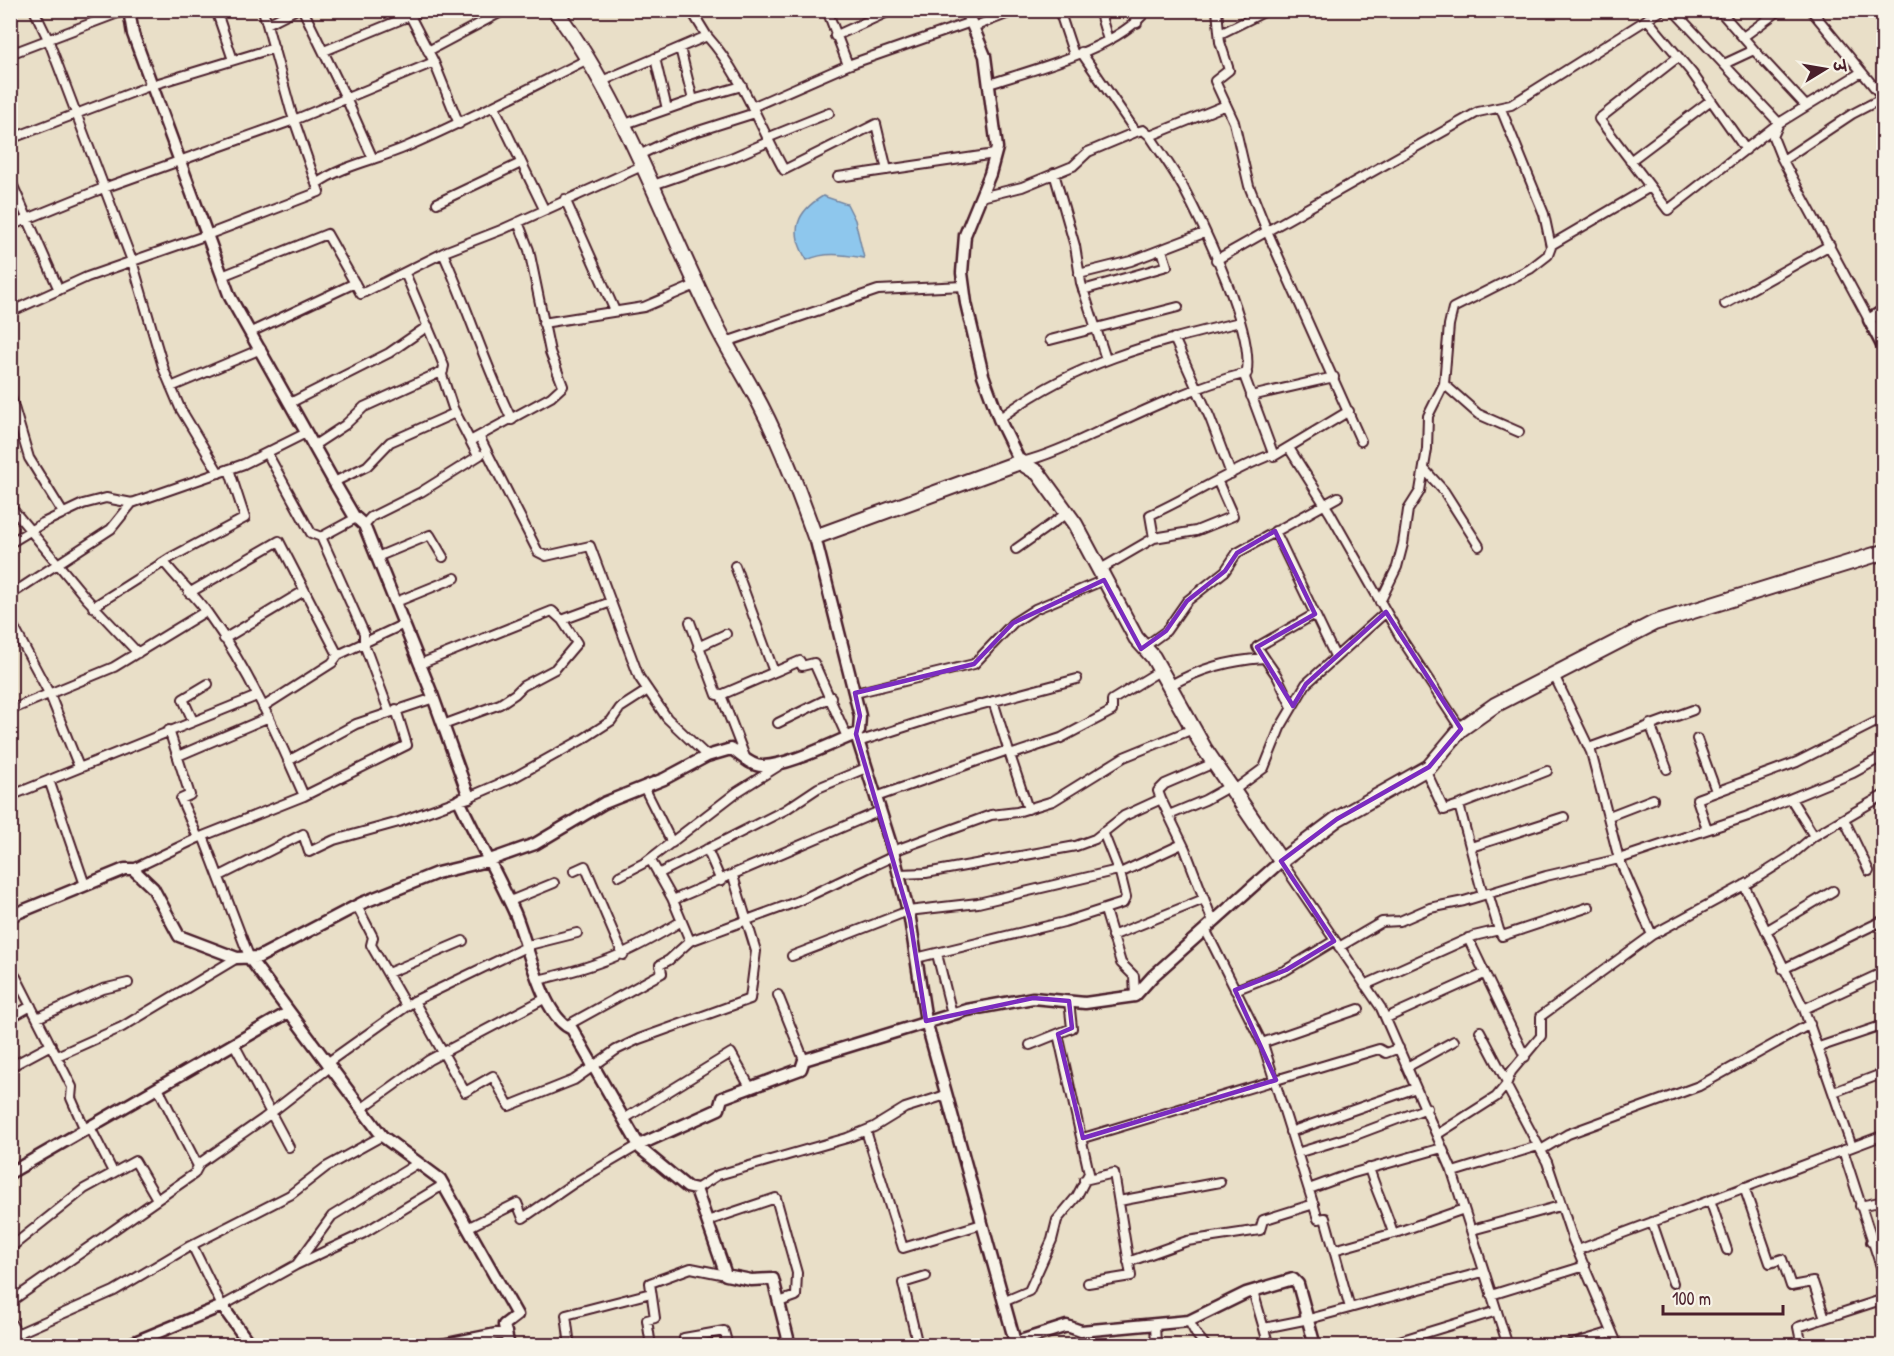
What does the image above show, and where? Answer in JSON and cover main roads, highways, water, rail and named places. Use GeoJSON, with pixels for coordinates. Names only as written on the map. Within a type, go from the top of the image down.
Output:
{"type":"FeatureCollection","features":[{"type":"Feature","properties":{"kind":"highway"},"geometry":{"type":"LineString","coordinates":[[555,10],[602,81],[625,124],[698,284],[788,464],[815,537],[1020,462],[1038,473],[1067,513],[1136,638],[1161,670],[1214,763],[1281,861],[1338,819],[1425,769],[1461,729],[1495,705],[1654,623],[1884,552]]}},
{"type":"Feature","properties":{"kind":"water"},"geometry":{"type":"Polygon","coordinates":[[[823,196],[847,204],[855,220],[864,258],[828,255],[807,260],[798,240],[798,224],[807,209],[823,196]]]}}]}
